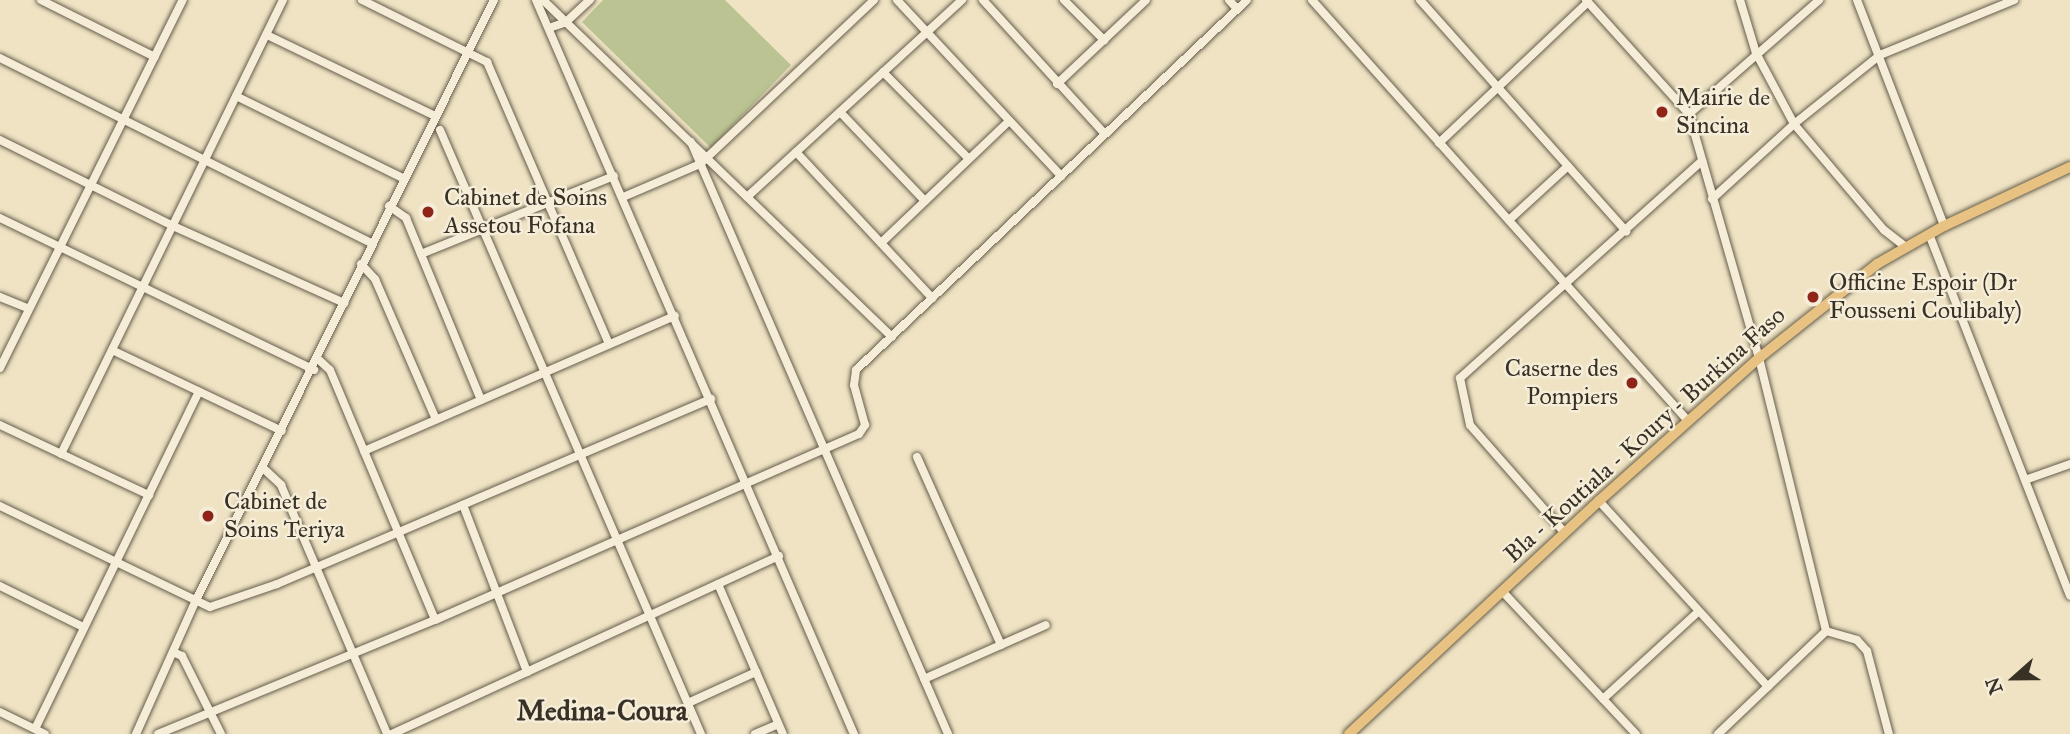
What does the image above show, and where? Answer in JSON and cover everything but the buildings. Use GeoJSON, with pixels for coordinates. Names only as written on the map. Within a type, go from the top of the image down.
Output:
{"type":"FeatureCollection","features":[{"type":"Feature","properties":{"kind":"main road","name":"Bla - Koutiala - Koury - Burkina Faso"},"geometry":{"type":"LineString","coordinates":[[1356,732],[1564,532],[1759,358],[1877,264],[1944,226],[2070,167]]}},
{"type":"Feature","properties":{"kind":"street"},"geometry":{"type":"LineString","coordinates":[[41,0],[155,57]]}},
{"type":"Feature","properties":{"kind":"street"},"geometry":{"type":"LineString","coordinates":[[0,368],[183,0]]}},
{"type":"Feature","properties":{"kind":"street"},"geometry":{"type":"LineString","coordinates":[[61,454],[284,0]]}},
{"type":"Feature","properties":{"kind":"street"},"geometry":{"type":"LineString","coordinates":[[362,0],[487,62],[609,344]]}},
{"type":"Feature","properties":{"kind":"street"},"geometry":{"type":"LineString","coordinates":[[136,734],[196,600],[314,370],[361,264],[433,115],[494,0]]}},
{"type":"Feature","properties":{"kind":"street"},"geometry":{"type":"LineString","coordinates":[[536,0],[748,484],[854,734]]}},
{"type":"Feature","properties":{"kind":"street"},"geometry":{"type":"LineString","coordinates":[[543,0],[691,142],[704,161],[947,734]]}},
{"type":"Feature","properties":{"kind":"street"},"geometry":{"type":"LineString","coordinates":[[550,28],[566,22],[590,0]]}},
{"type":"Feature","properties":{"kind":"street"},"geometry":{"type":"LineString","coordinates":[[623,197],[704,161],[874,0]]}},
{"type":"Feature","properties":{"kind":"street"},"geometry":{"type":"LineString","coordinates":[[897,0],[1061,176]]}},
{"type":"Feature","properties":{"kind":"street"},"geometry":{"type":"LineString","coordinates":[[747,197],[962,0]]}},
{"type":"Feature","properties":{"kind":"street"},"geometry":{"type":"LineString","coordinates":[[983,0],[1105,134]]}},
{"type":"Feature","properties":{"kind":"street"},"geometry":{"type":"LineString","coordinates":[[1064,0],[1104,40]]}},
{"type":"Feature","properties":{"kind":"street"},"geometry":{"type":"LineString","coordinates":[[1058,84],[1146,0]]}},
{"type":"Feature","properties":{"kind":"street"},"geometry":{"type":"LineString","coordinates":[[1228,0],[1237,9]]}},
{"type":"Feature","properties":{"kind":"street"},"geometry":{"type":"LineString","coordinates":[[158,734],[435,620],[859,434],[864,425],[854,385],[856,370],[1247,0]]}},
{"type":"Feature","properties":{"kind":"street"},"geometry":{"type":"LineString","coordinates":[[1312,0],[1688,421]]}},
{"type":"Feature","properties":{"kind":"street"},"geometry":{"type":"LineString","coordinates":[[1420,0],[1626,231]]}},
{"type":"Feature","properties":{"kind":"street"},"geometry":{"type":"LineString","coordinates":[[1740,0],[1756,52],[1794,124],[1884,230],[1906,247]]}},
{"type":"Feature","properties":{"kind":"street"},"geometry":{"type":"LineString","coordinates":[[1689,114],[1756,52],[1819,0]]}},
{"type":"Feature","properties":{"kind":"street"},"geometry":{"type":"LineString","coordinates":[[1857,0],[1944,226]]}},
{"type":"Feature","properties":{"kind":"street"},"geometry":{"type":"LineString","coordinates":[[1712,199],[1794,124],[1880,55],[2014,0]]}},
{"type":"Feature","properties":{"kind":"street"},"geometry":{"type":"LineString","coordinates":[[1439,143],[1587,1],[1689,114],[1759,358],[1826,631]]}},
{"type":"Feature","properties":{"kind":"street"},"geometry":{"type":"LineString","coordinates":[[267,34],[433,115]]}},
{"type":"Feature","properties":{"kind":"street"},"geometry":{"type":"LineString","coordinates":[[0,58],[371,243]]}},
{"type":"Feature","properties":{"kind":"street"},"geometry":{"type":"LineString","coordinates":[[883,72],[969,159]]}},
{"type":"Feature","properties":{"kind":"street"},"geometry":{"type":"LineString","coordinates":[[236,96],[403,178]]}},
{"type":"Feature","properties":{"kind":"street"},"geometry":{"type":"LineString","coordinates":[[840,112],[925,201]]}},
{"type":"Feature","properties":{"kind":"street"},"geometry":{"type":"LineString","coordinates":[[881,243],[1009,121]]}},
{"type":"Feature","properties":{"kind":"street"},"geometry":{"type":"LineString","coordinates":[[440,130],[701,734]]}},
{"type":"Feature","properties":{"kind":"street"},"geometry":{"type":"LineString","coordinates":[[0,140],[173,226],[344,303]]}},
{"type":"Feature","properties":{"kind":"street"},"geometry":{"type":"LineString","coordinates":[[796,152],[932,298]]}},
{"type":"Feature","properties":{"kind":"street"},"geometry":{"type":"LineString","coordinates":[[704,161],[747,197],[892,337]]}},
{"type":"Feature","properties":{"kind":"street"},"geometry":{"type":"LineString","coordinates":[[1564,532],[1470,425],[1460,378],[1702,161]]}},
{"type":"Feature","properties":{"kind":"street"},"geometry":{"type":"LineString","coordinates":[[1509,220],[1569,166]]}},
{"type":"Feature","properties":{"kind":"street"},"geometry":{"type":"LineString","coordinates":[[421,254],[614,176]]}},
{"type":"Feature","properties":{"kind":"street"},"geometry":{"type":"LineString","coordinates":[[389,206],[406,218],[481,400]]}},
{"type":"Feature","properties":{"kind":"street"},"geometry":{"type":"LineString","coordinates":[[0,218],[314,370]]}},
{"type":"Feature","properties":{"kind":"street"},"geometry":{"type":"LineString","coordinates":[[1929,234],[2070,595]]}},
{"type":"Feature","properties":{"kind":"street"},"geometry":{"type":"LineString","coordinates":[[361,264],[375,279],[436,419]]}},
{"type":"Feature","properties":{"kind":"street"},"geometry":{"type":"LineString","coordinates":[[0,297],[29,309]]}},
{"type":"Feature","properties":{"kind":"street"},"geometry":{"type":"LineString","coordinates":[[364,451],[675,316]]}},
{"type":"Feature","properties":{"kind":"street"},"geometry":{"type":"LineString","coordinates":[[112,351],[282,431]]}},
{"type":"Feature","properties":{"kind":"street"},"geometry":{"type":"LineString","coordinates":[[318,359],[330,370],[435,620]]}},
{"type":"Feature","properties":{"kind":"street"},"geometry":{"type":"LineString","coordinates":[[34,729],[200,392]]}},
{"type":"Feature","properties":{"kind":"street"},"geometry":{"type":"LineString","coordinates":[[0,506],[196,600],[216,606],[316,568],[711,399]]}},
{"type":"Feature","properties":{"kind":"street"},"geometry":{"type":"LineString","coordinates":[[0,425],[149,495]]}},
{"type":"Feature","properties":{"kind":"street"},"geometry":{"type":"LineString","coordinates":[[917,457],[1001,645]]}},
{"type":"Feature","properties":{"kind":"street"},"geometry":{"type":"LineString","coordinates":[[2025,480],[2070,464]]}},
{"type":"Feature","properties":{"kind":"street"},"geometry":{"type":"LineString","coordinates":[[263,468],[281,485],[351,655],[389,734],[779,556]]}},
{"type":"Feature","properties":{"kind":"street"},"geometry":{"type":"LineString","coordinates":[[1599,501],[1768,687]]}},
{"type":"Feature","properties":{"kind":"street"},"geometry":{"type":"LineString","coordinates":[[463,505],[527,672]]}},
{"type":"Feature","properties":{"kind":"street"},"geometry":{"type":"LineString","coordinates":[[718,584],[783,734]]}},
{"type":"Feature","properties":{"kind":"street"},"geometry":{"type":"LineString","coordinates":[[0,586],[83,627]]}},
{"type":"Feature","properties":{"kind":"street"},"geometry":{"type":"LineString","coordinates":[[1502,591],[1636,734]]}},
{"type":"Feature","properties":{"kind":"street"},"geometry":{"type":"LineString","coordinates":[[1603,699],[1699,611]]}},
{"type":"Feature","properties":{"kind":"street"},"geometry":{"type":"LineString","coordinates":[[925,679],[1046,625]]}},
{"type":"Feature","properties":{"kind":"street"},"geometry":{"type":"LineString","coordinates":[[1718,734],[1826,631]]}},
{"type":"Feature","properties":{"kind":"street"},"geometry":{"type":"LineString","coordinates":[[1826,631],[1857,640],[1867,651],[1889,734]]}},
{"type":"Feature","properties":{"kind":"street"},"geometry":{"type":"LineString","coordinates":[[173,652],[182,656],[221,734]]}},
{"type":"Feature","properties":{"kind":"street"},"geometry":{"type":"LineString","coordinates":[[688,703],[756,672]]}},
{"type":"Feature","properties":{"kind":"street"},"geometry":{"type":"LineString","coordinates":[[0,712],[46,734]]}},
{"type":"Feature","properties":{"kind":"street"},"geometry":{"type":"LineString","coordinates":[[755,734],[778,724]]}},
{"type":"Feature","properties":{"kind":"green space"},"geometry":{"type":"Polygon","coordinates":[[[603,0],[725,0],[791,65],[711,148],[582,22],[603,0]]]}},
{"type":"Feature","properties":{"kind":"place","name":"Mairie de Sincina"},"geometry":{"type":"Point","coordinates":[1662,112]}},
{"type":"Feature","properties":{"kind":"place","name":"Cabinet de Soins Assetou Fofana"},"geometry":{"type":"Point","coordinates":[428,212]}},
{"type":"Feature","properties":{"kind":"place","name":"Officine Espoir (Dr Fousseni Coulibaly)"},"geometry":{"type":"Point","coordinates":[1813,297]}},
{"type":"Feature","properties":{"kind":"place","name":"Caserne des Pompiers"},"geometry":{"type":"Point","coordinates":[1632,383]}},
{"type":"Feature","properties":{"kind":"place","name":"Cabinet de Soins Teriya"},"geometry":{"type":"Point","coordinates":[208,516]}},
{"type":"Feature","properties":{"kind":"district","name":"Medina-Coura"},"geometry":{"type":"Point","coordinates":[602,711]}}]}
